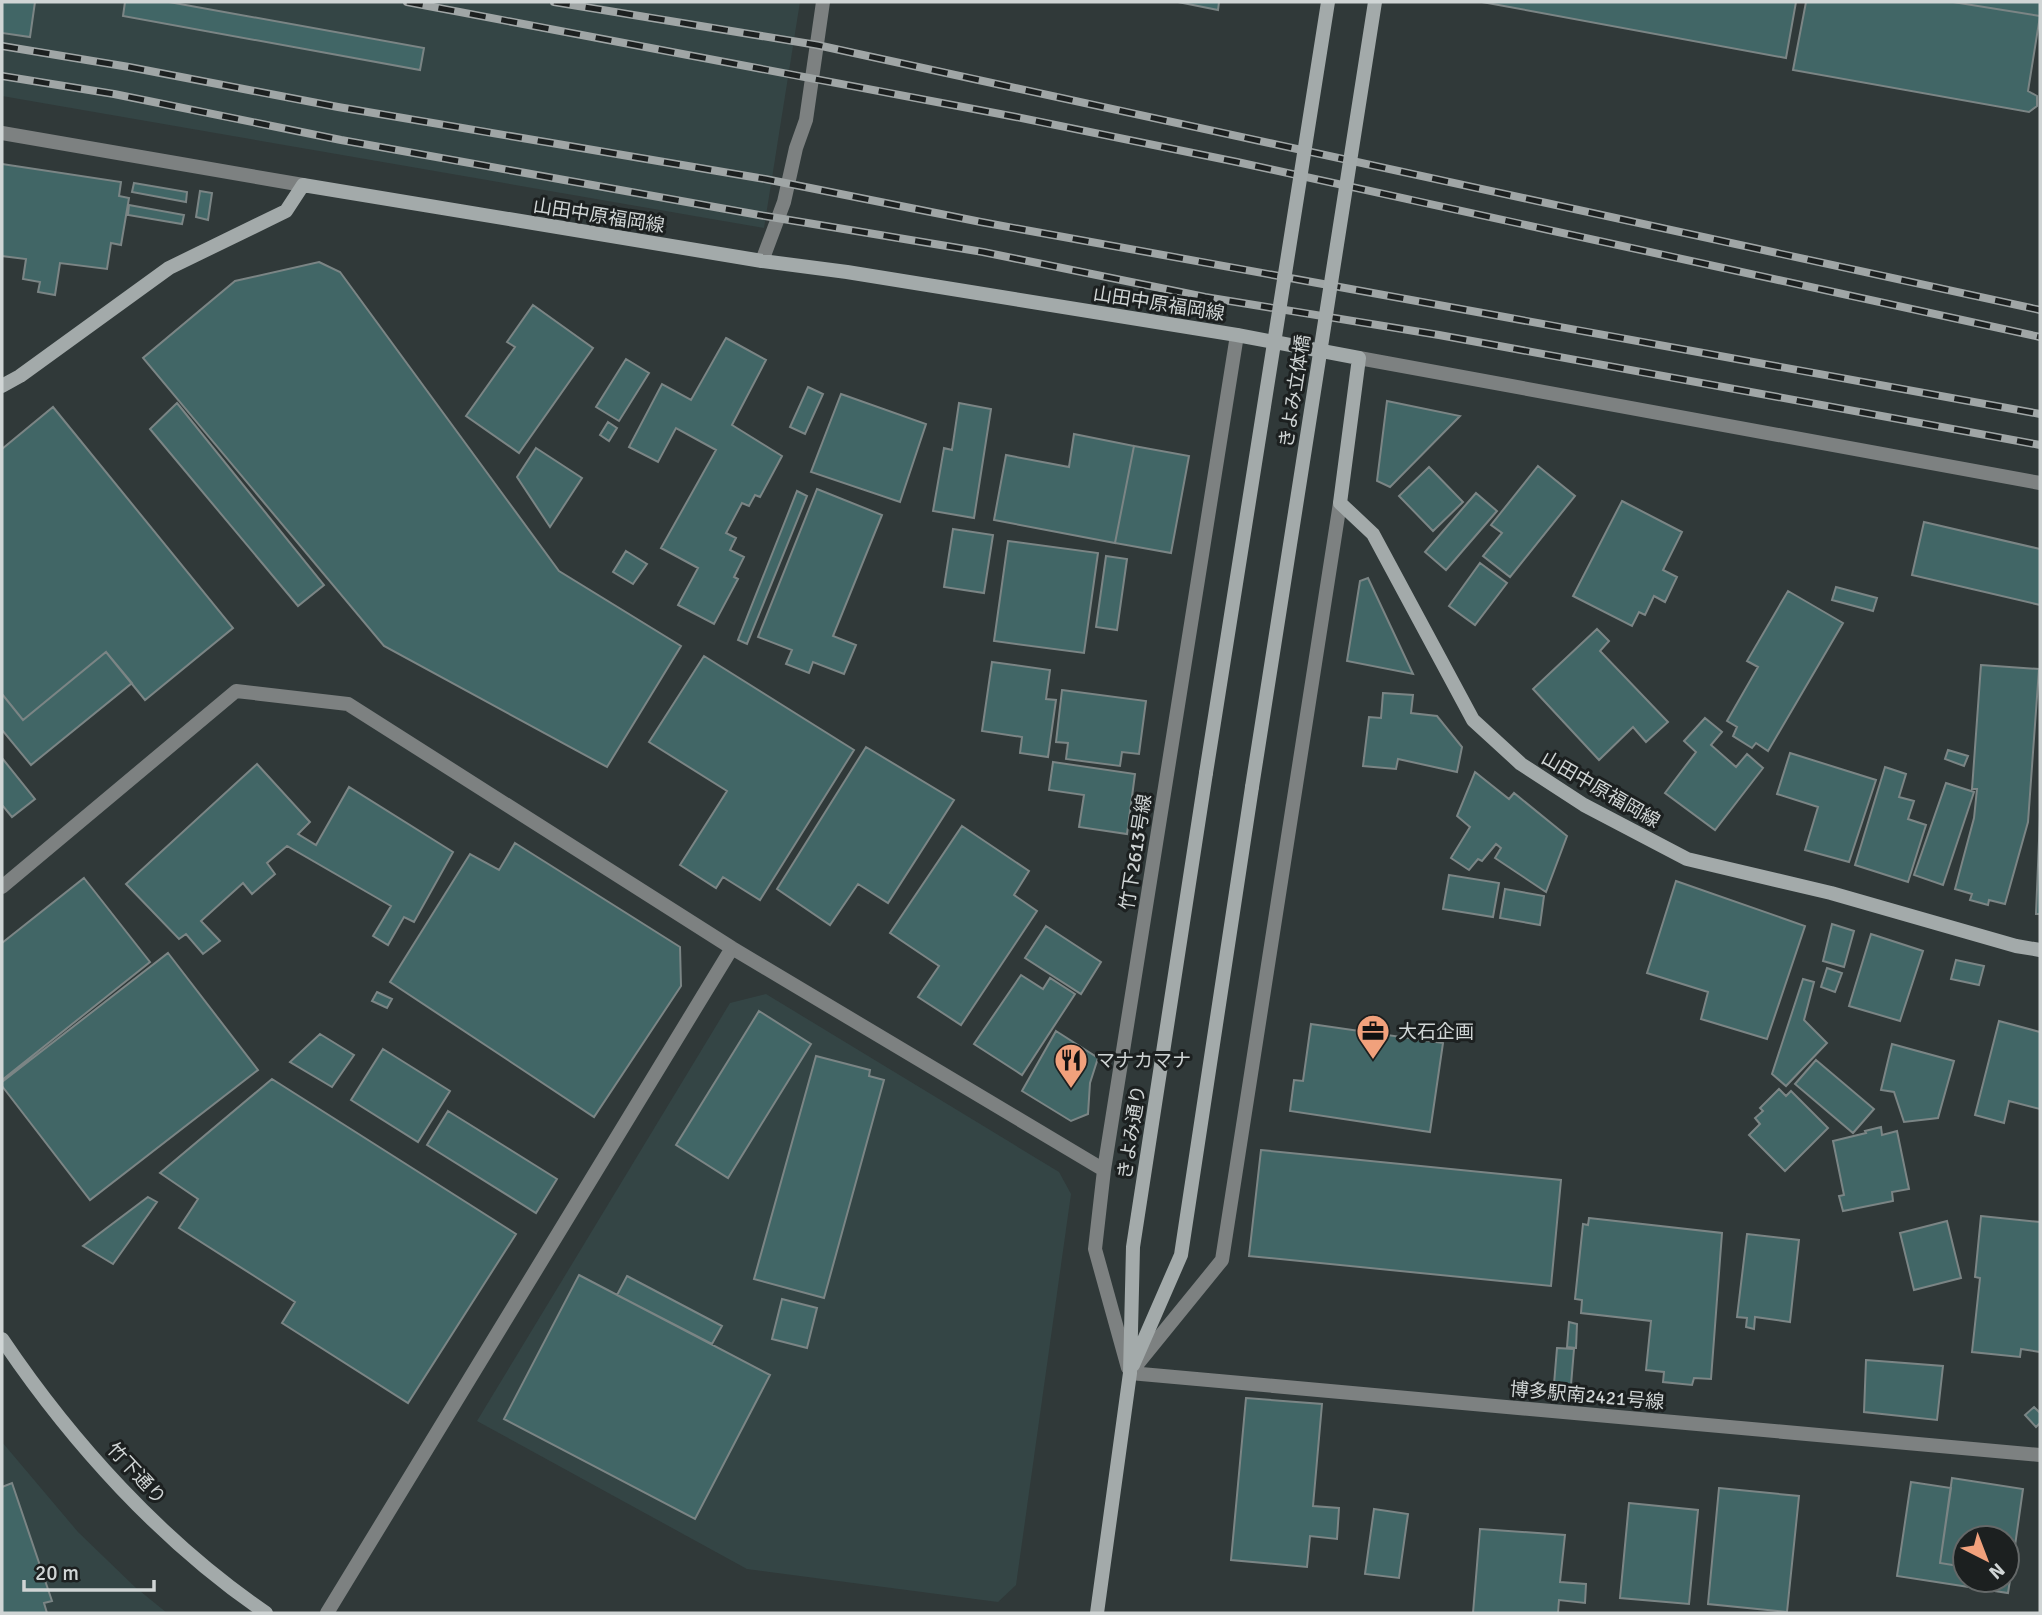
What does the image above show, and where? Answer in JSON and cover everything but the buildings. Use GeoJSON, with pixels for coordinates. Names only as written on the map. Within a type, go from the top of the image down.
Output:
{"type":"FeatureCollection","features":[{"type":"Feature","properties":{"kind":"street"},"geometry":{"type":"LineString","coordinates":[[762,261],[784,202],[796,148],[807,120],[823,2]]}},
{"type":"Feature","properties":{"kind":"street","name":"きよみ立体橋"},"geometry":{"type":"LineString","coordinates":[[1206,773],[1328,2]]}},
{"type":"Feature","properties":{"kind":"street","name":"きよみ立体橋"},"geometry":{"type":"LineString","coordinates":[[1252,787],[1375,2]]}},
{"type":"Feature","properties":{"kind":"street"},"geometry":{"type":"LineString","coordinates":[[2,133],[303,185],[286,211],[169,268],[20,376],[2,386]]}},
{"type":"Feature","properties":{"kind":"street","name":"山田中原福岡線"},"geometry":{"type":"LineString","coordinates":[[303,185],[762,261],[847,272],[1237,335],[1359,358]]}},
{"type":"Feature","properties":{"kind":"street","name":"竹下2613号線"},"geometry":{"type":"LineString","coordinates":[[1130,1373],[1095,1249],[1104,1170],[1237,335]]}},
{"type":"Feature","properties":{"kind":"street"},"geometry":{"type":"LineString","coordinates":[[1130,1373],[1222,1260],[1340,503],[1359,358],[2040,483]]}},
{"type":"Feature","properties":{"kind":"street","name":"山田中原福岡線"},"geometry":{"type":"LineString","coordinates":[[1340,503],[1373,534],[1473,720],[1521,764],[1584,805],[1687,859],[1831,893],[2016,946],[2040,950]]}},
{"type":"Feature","properties":{"kind":"street"},"geometry":{"type":"LineString","coordinates":[[2,887],[236,691],[348,704],[732,948],[1104,1170]]}},
{"type":"Feature","properties":{"kind":"street","name":"きよみ通り"},"geometry":{"type":"LineString","coordinates":[[1097,1613],[1130,1373],[1133,1247],[1206,773]]}},
{"type":"Feature","properties":{"kind":"street","name":"きよみ通り"},"geometry":{"type":"LineString","coordinates":[[1130,1373],[1181,1255],[1252,787]]}},
{"type":"Feature","properties":{"kind":"street"},"geometry":{"type":"LineString","coordinates":[[327,1613],[732,948]]}},
{"type":"Feature","properties":{"kind":"street","name":"竹下通り"},"geometry":{"type":"LineString","coordinates":[[2,1339],[57,1413],[115,1479],[170,1536],[226,1586],[266,1613]]}},
{"type":"Feature","properties":{"kind":"street","name":"博多駅南2421号線"},"geometry":{"type":"LineString","coordinates":[[1130,1373],[2040,1455]]}},
{"type":"Feature","properties":{"kind":"shaded area"},"geometry":{"type":"Polygon","coordinates":[[[2,2],[800,2],[764,228],[2,96],[2,2]]]}},
{"type":"Feature","properties":{"kind":"shaded area"},"geometry":{"type":"Polygon","coordinates":[[[766,994],[1059,1172],[1071,1194],[1016,1585],[998,1602],[747,1569],[477,1421],[730,1003],[766,994]]]}},
{"type":"Feature","properties":{"kind":"shaded area"},"geometry":{"type":"Polygon","coordinates":[[[2,1442],[78,1532],[135,1587],[167,1613],[2,1613],[2,1442]]]}},
{"type":"Feature","properties":{"kind":"railway"},"geometry":{"type":"LineString","coordinates":[[407,2],[1016,117],[1237,162],[2040,337]]}},
{"type":"Feature","properties":{"kind":"railway"},"geometry":{"type":"LineString","coordinates":[[554,2],[817,45],[2040,310]]}},
{"type":"Feature","properties":{"kind":"railway"},"geometry":{"type":"LineString","coordinates":[[2,46],[338,107],[765,179],[981,222],[2040,414]]}},
{"type":"Feature","properties":{"kind":"railway"},"geometry":{"type":"LineString","coordinates":[[2,76],[114,94],[341,140],[983,252],[1205,297],[1439,335],[2040,445]]}},
{"type":"Feature","properties":{"kind":"place","name":"大石企画"},"geometry":{"type":"Point","coordinates":[1373,1061]}},
{"type":"Feature","properties":{"kind":"place","name":"マナカマナ"},"geometry":{"type":"Point","coordinates":[1071,1090]}}]}
